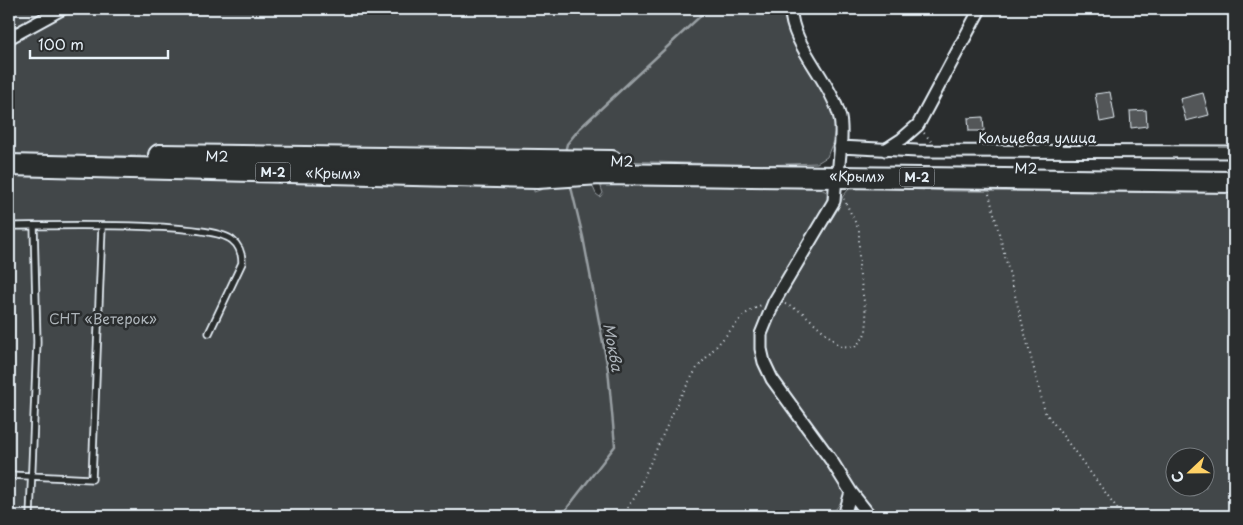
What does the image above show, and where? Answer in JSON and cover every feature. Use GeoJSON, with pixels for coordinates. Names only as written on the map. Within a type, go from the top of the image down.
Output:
{"type":"FeatureCollection","features":[{"type":"Feature","properties":{"kind":"highway","name":"М2"},"geometry":{"type":"LineString","coordinates":[[9,154],[838,163],[1234,171]]}},
{"type":"Feature","properties":{"kind":"highway","name":"«Крым»"},"geometry":{"type":"LineString","coordinates":[[9,166],[537,178],[600,174],[1234,182]]}},
{"type":"Feature","properties":{"kind":"street"},"geometry":{"type":"LineString","coordinates":[[9,38],[62,9]]}},
{"type":"Feature","properties":{"kind":"street"},"geometry":{"type":"LineString","coordinates":[[791,9],[794,28],[832,98],[840,118],[838,163],[834,201],[774,302],[761,334],[761,349],[764,362],[772,379],[870,516]]}},
{"type":"Feature","properties":{"kind":"street"},"geometry":{"type":"LineString","coordinates":[[885,150],[918,125],[980,9]]}},
{"type":"Feature","properties":{"kind":"street","name":"Кольцевая улица"},"geometry":{"type":"LineString","coordinates":[[838,163],[885,150],[1234,152]]}},
{"type":"Feature","properties":{"kind":"street"},"geometry":{"type":"LineString","coordinates":[[844,516],[851,492]]}},
{"type":"Feature","properties":{"kind":"lane"},"geometry":{"type":"LineString","coordinates":[[9,226],[169,228],[219,233],[232,239],[242,254],[242,263],[209,333]]}},
{"type":"Feature","properties":{"kind":"lane"},"geometry":{"type":"LineString","coordinates":[[30,516],[37,342],[34,226]]}},
{"type":"Feature","properties":{"kind":"lane"},"geometry":{"type":"LineString","coordinates":[[9,475],[92,479],[102,227]]}},
{"type":"Feature","properties":{"kind":"path"},"geometry":{"type":"LineString","coordinates":[[918,125],[939,151]]}},
{"type":"Feature","properties":{"kind":"path"},"geometry":{"type":"LineString","coordinates":[[985,178],[1045,412],[1123,516]]}},
{"type":"Feature","properties":{"kind":"green space"},"geometry":{"type":"Polygon","coordinates":[[[9,9],[48,9],[9,30],[9,9]]]}},
{"type":"Feature","properties":{"kind":"green space"},"geometry":{"type":"Polygon","coordinates":[[[74,9],[788,9],[837,119],[832,144],[827,157],[817,163],[761,165],[580,160],[9,155],[9,44],[74,9]]]}},
{"type":"Feature","properties":{"kind":"green space","name":"СНТ «Ветерок»"},"geometry":{"type":"Polygon","coordinates":[[[9,175],[534,184],[534,192],[543,189],[545,185],[592,185],[596,194],[600,197],[603,193],[600,184],[819,188],[827,192],[827,206],[757,347],[839,480],[846,495],[831,516],[9,516],[9,175]]]}},
{"type":"Feature","properties":{"kind":"green space"},"geometry":{"type":"Polygon","coordinates":[[[872,188],[953,191],[1234,193],[1234,516],[879,516],[853,484],[775,377],[765,353],[766,336],[780,301],[838,209],[843,196],[849,189],[872,188]]]}},
{"type":"Feature","properties":{"kind":"building"},"geometry":{"type":"Polygon","coordinates":[[[1110,92],[1115,119],[1100,122],[1095,94],[1110,92]]]}},
{"type":"Feature","properties":{"kind":"building"},"geometry":{"type":"Polygon","coordinates":[[[1203,93],[1209,115],[1186,121],[1180,99],[1203,93]]]}},
{"type":"Feature","properties":{"kind":"building"},"geometry":{"type":"Polygon","coordinates":[[[1146,110],[1147,126],[1131,128],[1130,111],[1146,110]]]}},
{"type":"Feature","properties":{"kind":"building"},"geometry":{"type":"Polygon","coordinates":[[[983,117],[984,131],[969,131],[968,118],[983,117]]]}},
{"type":"Feature","properties":{"kind":"waterway","name":"Моква"},"geometry":{"type":"LineString","coordinates":[[565,152],[567,144],[580,128],[708,9]]}},
{"type":"Feature","properties":{"kind":"waterway","name":"Моква"},"geometry":{"type":"LineString","coordinates":[[561,516],[615,446],[608,369],[583,237],[570,183]]}}]}
